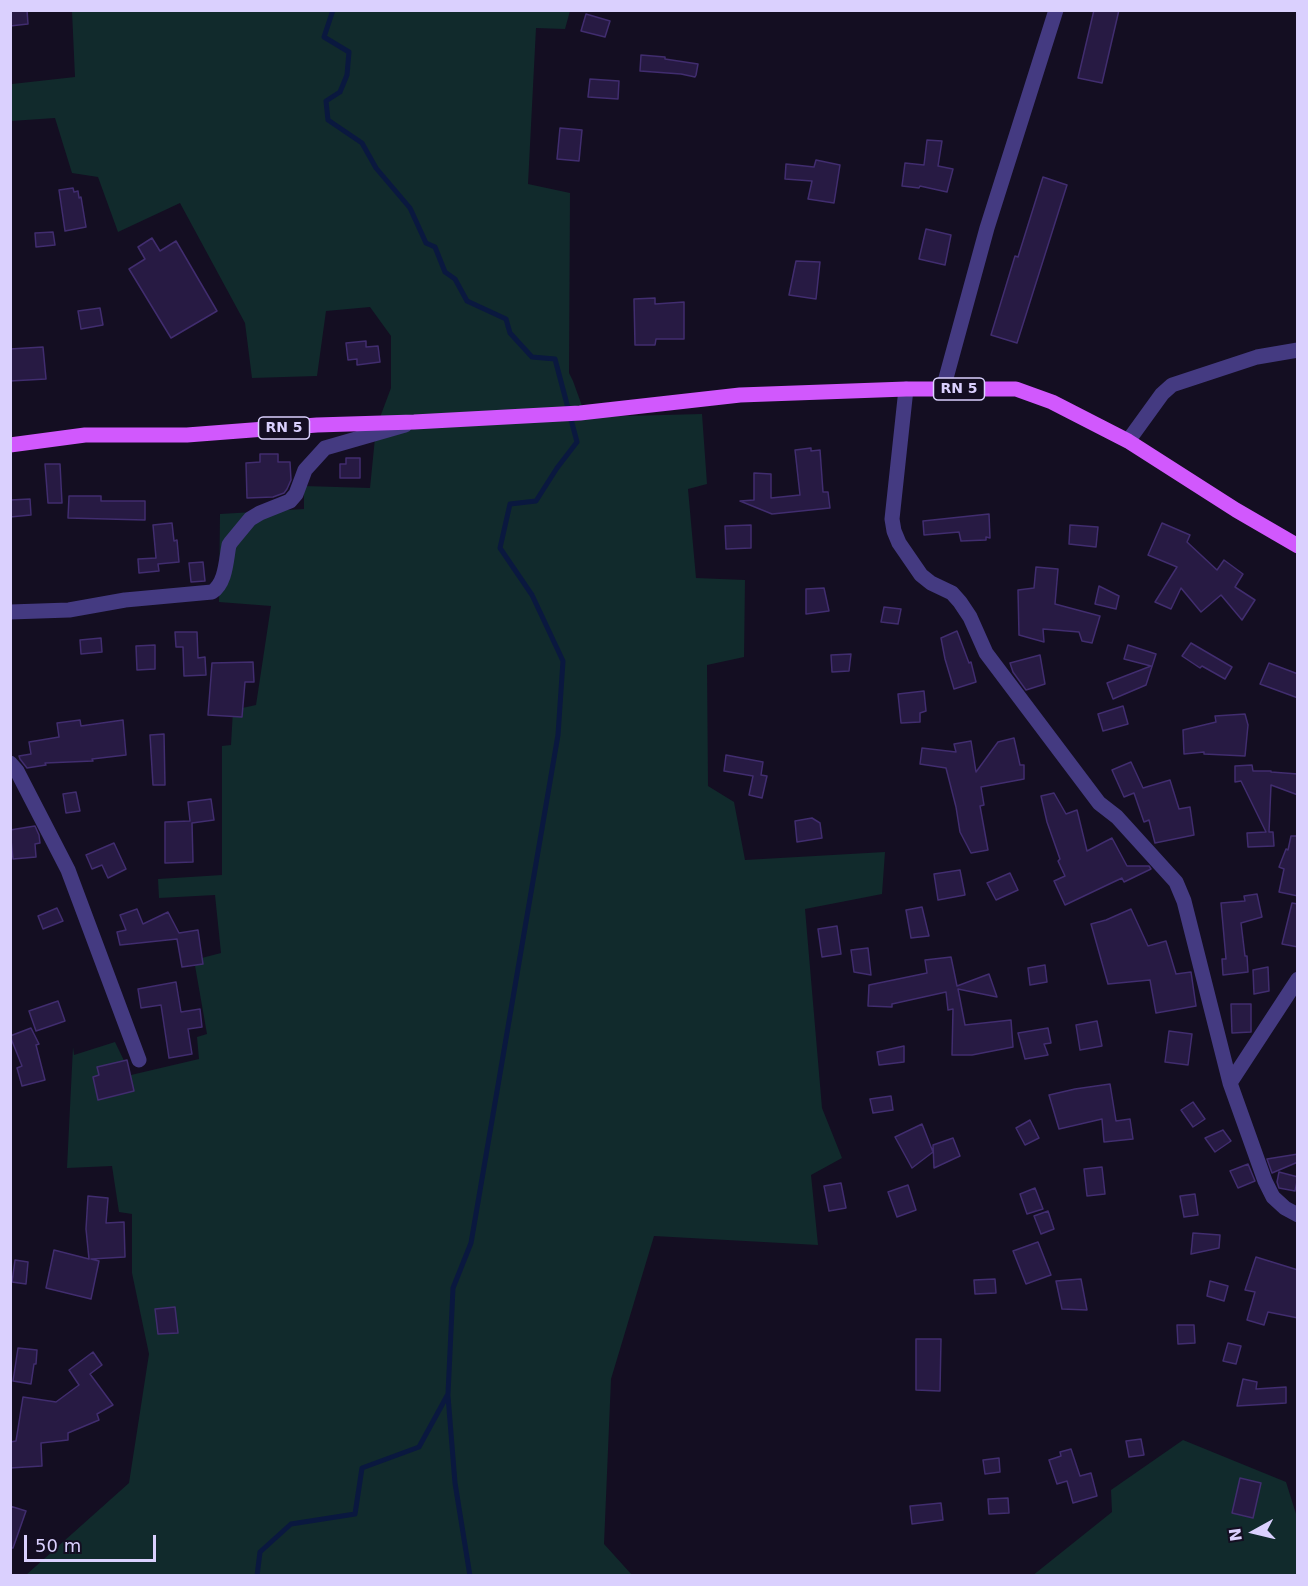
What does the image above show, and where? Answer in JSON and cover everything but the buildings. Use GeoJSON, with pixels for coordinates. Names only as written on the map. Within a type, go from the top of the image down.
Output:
{"type":"FeatureCollection","features":[{"type":"Feature","properties":{"kind":"main road","name":"RN 5"},"geometry":{"type":"LineString","coordinates":[[10,445],[85,435],[187,435],[317,425],[580,413],[740,395],[906,389],[1016,389],[1052,402],[1128,441],[1236,510],[1298,546]]}},
{"type":"Feature","properties":{"kind":"street"},"geometry":{"type":"LineString","coordinates":[[943,389],[987,228],[1056,10]]}},
{"type":"Feature","properties":{"kind":"street"},"geometry":{"type":"LineString","coordinates":[[1128,441],[1162,394],[1172,385],[1257,357],[1298,350]]}},
{"type":"Feature","properties":{"kind":"street"},"geometry":{"type":"LineString","coordinates":[[906,389],[892,519],[899,543],[921,575],[951,593],[960,602],[970,617],[986,653],[1099,803],[1117,817],[1176,882],[1184,901],[1230,1083],[1265,1181],[1273,1197],[1285,1208],[1298,1215]]}},
{"type":"Feature","properties":{"kind":"street"},"geometry":{"type":"LineString","coordinates":[[10,612],[69,610],[125,600],[212,592],[222,580],[231,542],[250,519],[294,498],[305,470],[325,448],[414,422]]}},
{"type":"Feature","properties":{"kind":"street"},"geometry":{"type":"LineString","coordinates":[[10,763],[17,771],[68,870],[139,1060]]}},
{"type":"Feature","properties":{"kind":"street"},"geometry":{"type":"LineString","coordinates":[[1230,1083],[1298,979]]}},
{"type":"Feature","properties":{"kind":"green space"},"geometry":{"type":"Polygon","coordinates":[[[72,11],[570,11],[565,29],[536,28],[528,184],[570,193],[569,373],[586,417],[702,414],[707,484],[688,489],[696,578],[745,580],[744,657],[707,665],[708,786],[734,802],[745,860],[885,852],[882,894],[805,909],[822,1108],[842,1158],[811,1175],[818,1245],[654,1236],[611,1379],[604,1544],[632,1575],[26,1575],[129,1483],[149,1354],[132,1273],[132,1214],[119,1212],[112,1166],[67,1168],[73,1047],[74,1055],[115,1042],[131,1075],[199,1059],[197,1037],[207,1034],[194,960],[221,953],[215,895],[159,898],[158,879],[222,875],[222,746],[231,745],[233,710],[256,705],[271,606],[219,602],[220,514],[304,509],[304,486],[370,488],[376,428],[391,388],[391,336],[370,307],[326,311],[317,376],[252,378],[245,323],[180,203],[118,232],[98,177],[72,173],[55,118],[11,121],[10,83],[75,77],[72,11]]]}},
{"type":"Feature","properties":{"kind":"green space"},"geometry":{"type":"Polygon","coordinates":[[[1183,1440],[1286,1482],[1297,1517],[1297,1575],[1032,1576],[1112,1512],[1111,1490],[1183,1440]]]}},
{"type":"Feature","properties":{"kind":"waterway"},"geometry":{"type":"LineString","coordinates":[[257,1576],[260,1552],[291,1524],[355,1514],[362,1468],[419,1447],[448,1394],[453,1288],[471,1243],[558,735],[563,661],[532,595],[500,548],[510,504],[536,501],[577,442],[555,359],[532,357],[510,333],[506,319],[467,301],[455,279],[445,272],[435,247],[426,243],[410,208],[376,168],[362,143],[328,120],[326,101],[340,92],[347,75],[349,52],[324,37],[333,10]]}},
{"type":"Feature","properties":{"kind":"waterway"},"geometry":{"type":"LineString","coordinates":[[448,1396],[455,1483],[470,1576]]}}]}
